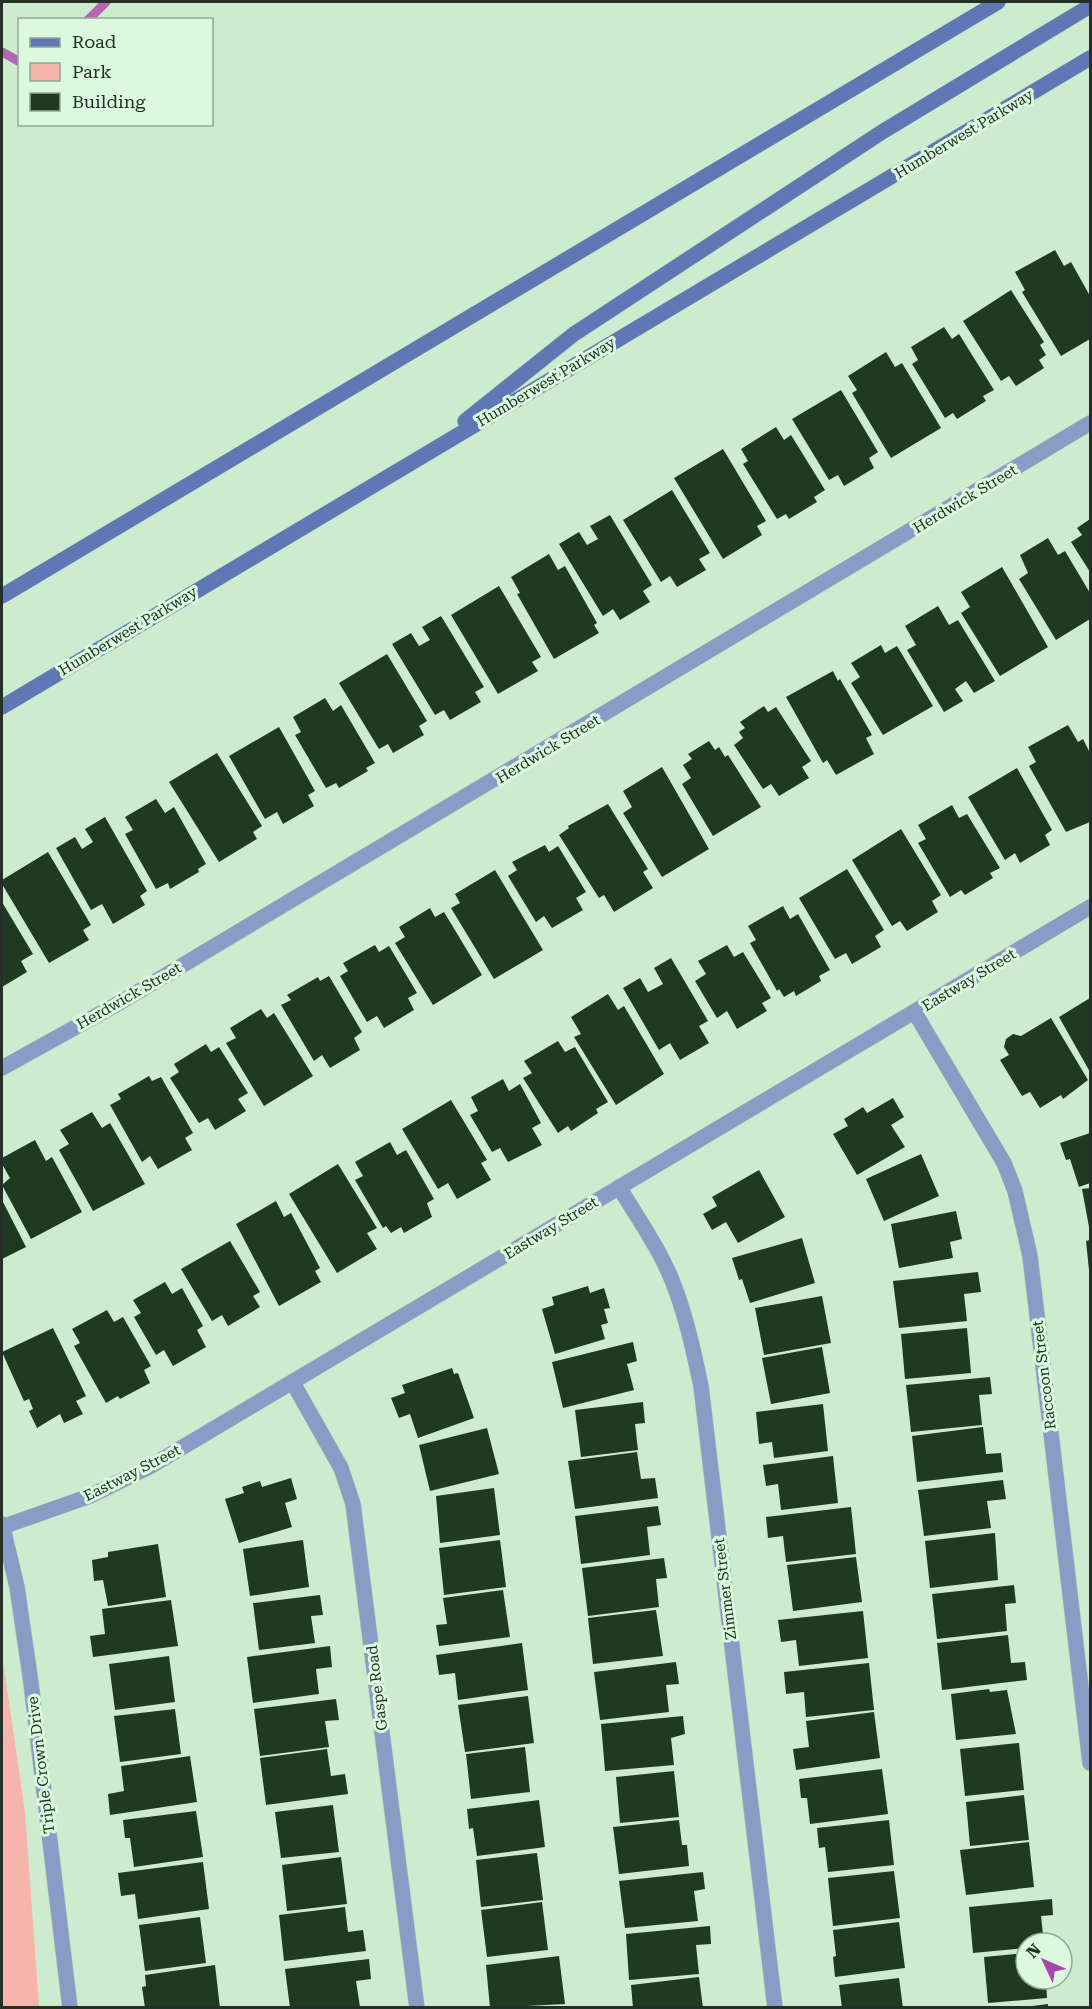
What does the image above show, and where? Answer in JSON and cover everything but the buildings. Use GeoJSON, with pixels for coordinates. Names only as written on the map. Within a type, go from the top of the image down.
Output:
{"type":"FeatureCollection","features":[{"type":"Feature","properties":{"kind":"main road"},"geometry":{"type":"LineString","coordinates":[[2,596],[998,2]]}},
{"type":"Feature","properties":{"kind":"main road"},"geometry":{"type":"LineString","coordinates":[[418,459],[574,334],[882,132],[1090,6]]}},
{"type":"Feature","properties":{"kind":"main road","name":"Humberwest Parkway"},"geometry":{"type":"LineString","coordinates":[[2,707],[1090,58]]}},
{"type":"Feature","properties":{"kind":"street","name":"Herdwick Street"},"geometry":{"type":"LineString","coordinates":[[2,1068],[152,984],[1090,423]]}},
{"type":"Feature","properties":{"kind":"street","name":"Eastway Street"},"geometry":{"type":"LineString","coordinates":[[2,1526],[100,1491],[151,1466],[1090,907]]}},
{"type":"Feature","properties":{"kind":"street","name":"Raccoon Street"},"geometry":{"type":"LineString","coordinates":[[915,1013],[987,1129],[1015,1191],[1030,1256],[1090,1763]]}},
{"type":"Feature","properties":{"kind":"street","name":"Zimmer Street"},"geometry":{"type":"LineString","coordinates":[[619,1187],[661,1256],[675,1287],[690,1334],[701,1386],[775,2007]]}},
{"type":"Feature","properties":{"kind":"street","name":"Gaspe Road"},"geometry":{"type":"LineString","coordinates":[[293,1383],[341,1468],[353,1504],[417,2007]]}},
{"type":"Feature","properties":{"kind":"street","name":"Triple Crown Drive"},"geometry":{"type":"LineString","coordinates":[[2,1526],[17,1587],[31,1683],[70,2007]]}},
{"type":"Feature","properties":{"kind":"green space"},"geometry":{"type":"Polygon","coordinates":[[[2,1654],[25,1812],[39,2007],[2,2007],[2,1654]]]}},
{"type":"Feature","properties":{"kind":"waterway"},"geometry":{"type":"LineString","coordinates":[[90,18],[106,2]]}},
{"type":"Feature","properties":{"kind":"waterway"},"geometry":{"type":"LineString","coordinates":[[2,52],[18,61]]}}]}
